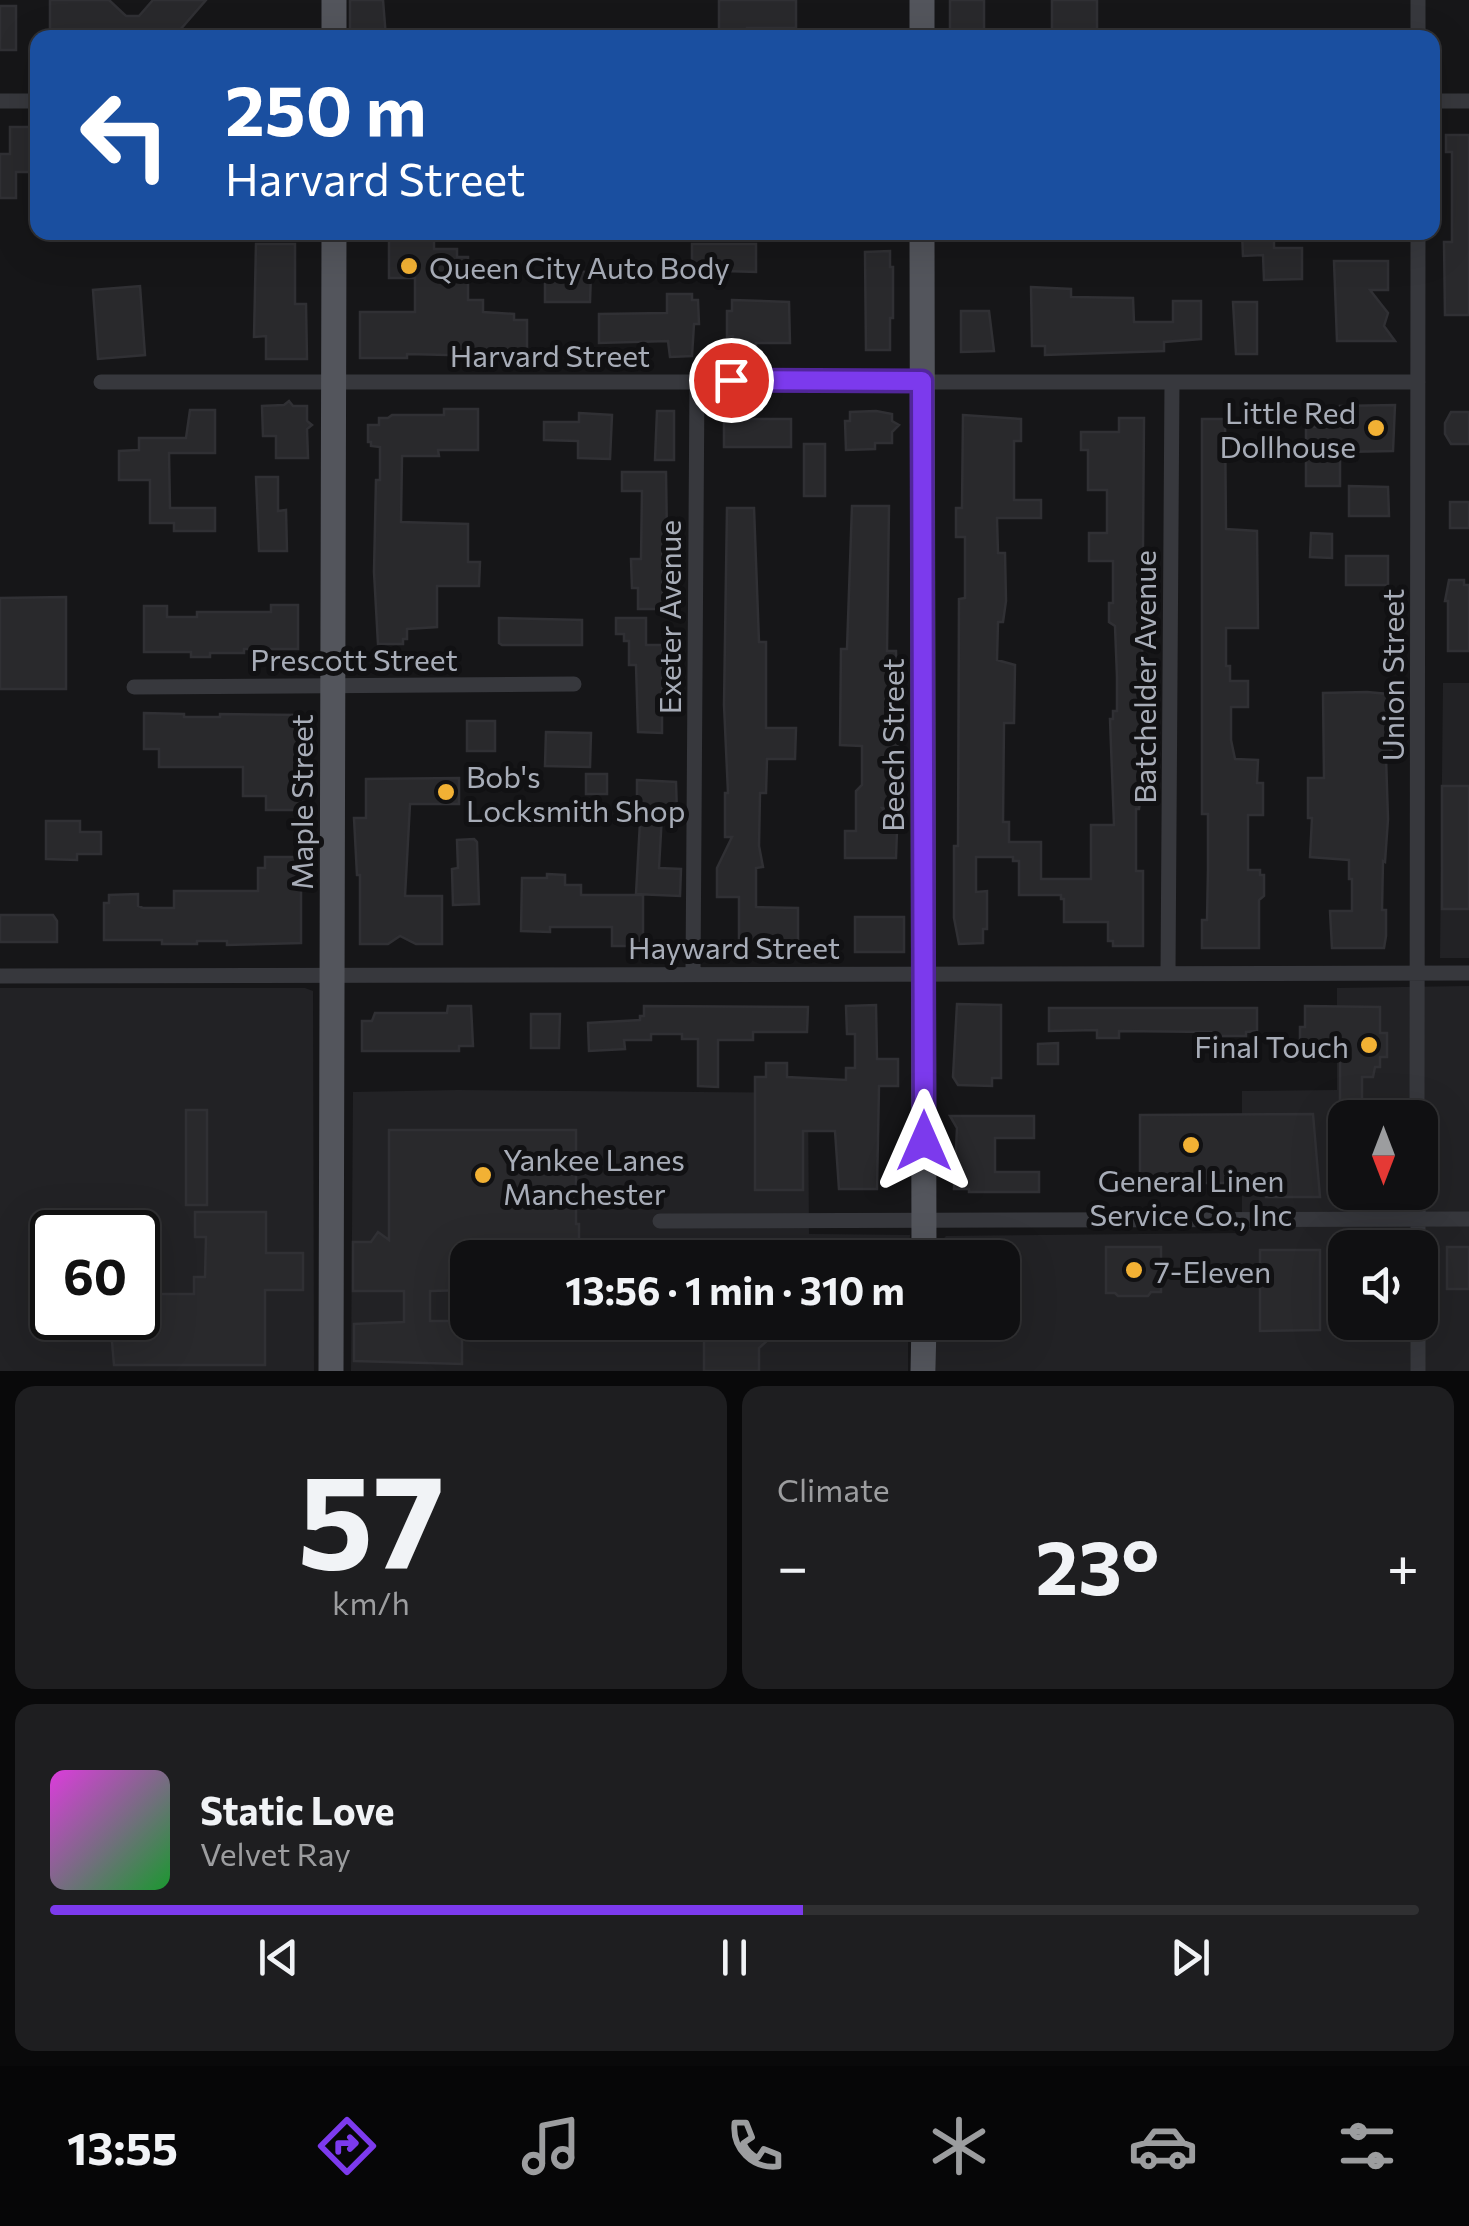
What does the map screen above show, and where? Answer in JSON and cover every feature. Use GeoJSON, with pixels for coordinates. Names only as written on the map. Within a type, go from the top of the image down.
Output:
{"type":"FeatureCollection","features":[{"type":"Feature","properties":{"kind":"main road"},"geometry":{"type":"LineString","coordinates":[[334,0],[334,30]]}},
{"type":"Feature","properties":{"kind":"main road"},"geometry":{"type":"LineString","coordinates":[[922,0],[922,30]]}},
{"type":"Feature","properties":{"kind":"main road","name":"Maple Street"},"geometry":{"type":"LineString","coordinates":[[331,1371],[334,240]]}},
{"type":"Feature","properties":{"kind":"main road","name":"Beech Street"},"geometry":{"type":"LineString","coordinates":[[922,240],[924,1240]]}},
{"type":"Feature","properties":{"kind":"main road"},"geometry":{"type":"LineString","coordinates":[[923,1371],[924,1340]]}},
{"type":"Feature","properties":{"kind":"street"},"geometry":{"type":"LineString","coordinates":[[1418,0],[1418,30]]}},
{"type":"Feature","properties":{"kind":"street"},"geometry":{"type":"LineString","coordinates":[[1440,101],[1469,100]]}},
{"type":"Feature","properties":{"kind":"street"},"geometry":{"type":"LineString","coordinates":[[0,101],[30,101]]}},
{"type":"Feature","properties":{"kind":"street","name":"Union Street"},"geometry":{"type":"LineString","coordinates":[[1417,1100],[1418,240]]}},
{"type":"Feature","properties":{"kind":"street","name":"Exeter Avenue"},"geometry":{"type":"LineString","coordinates":[[694,974],[697,380]]}},
{"type":"Feature","properties":{"kind":"street","name":"Harvard Street"},"geometry":{"type":"LineString","coordinates":[[101,382],[1418,382]]}},
{"type":"Feature","properties":{"kind":"street","name":"Batchelder Avenue"},"geometry":{"type":"LineString","coordinates":[[1168,973],[1172,382]]}},
{"type":"Feature","properties":{"kind":"street","name":"Prescott Street"},"geometry":{"type":"LineString","coordinates":[[134,686],[574,684]]}},
{"type":"Feature","properties":{"kind":"street","name":"Hayward Street"},"geometry":{"type":"LineString","coordinates":[[0,976],[1469,972]]}},
{"type":"Feature","properties":{"kind":"street"},"geometry":{"type":"LineString","coordinates":[[1418,1210],[1418,1230]]}},
{"type":"Feature","properties":{"kind":"street"},"geometry":{"type":"LineString","coordinates":[[660,1221],[1469,1219]]}},
{"type":"Feature","properties":{"kind":"street"},"geometry":{"type":"LineString","coordinates":[[1418,1340],[1418,1371]]}},
{"type":"Feature","properties":{"kind":"shaded area"},"geometry":{"type":"Polygon","coordinates":[[[1443,683],[1469,683],[1469,958],[1440,958],[1443,683]]]}},
{"type":"Feature","properties":{"kind":"shaded area"},"geometry":{"type":"Polygon","coordinates":[[[1469,986],[1469,1371],[936,1371],[936,1340],[1020,1340],[1020,1240],[942,1240],[946,1236],[1242,1233],[1242,1091],[1337,1090],[1337,988],[1469,986]]]}},
{"type":"Feature","properties":{"kind":"shaded area"},"geometry":{"type":"Polygon","coordinates":[[[0,988],[313,991],[314,1371],[0,1371],[0,988]]]}},
{"type":"Feature","properties":{"kind":"shaded area"},"geometry":{"type":"Polygon","coordinates":[[[353,1092],[808,1093],[809,1234],[910,1235],[910,1240],[450,1240],[450,1340],[908,1340],[908,1371],[351,1371],[353,1092]]]}},
{"type":"Feature","properties":{"kind":"building"},"geometry":{"type":"Polygon","coordinates":[[[50,0],[109,0],[126,16],[139,16],[153,0],[206,0],[180,30],[50,30],[50,0]]]}},
{"type":"Feature","properties":{"kind":"building"},"geometry":{"type":"Polygon","coordinates":[[[350,0],[383,0],[385,30],[350,30],[350,0]]]}},
{"type":"Feature","properties":{"kind":"building"},"geometry":{"type":"Polygon","coordinates":[[[719,0],[796,0],[796,28],[719,30],[719,0]]]}},
{"type":"Feature","properties":{"kind":"building"},"geometry":{"type":"Polygon","coordinates":[[[950,0],[984,0],[984,30],[950,30],[950,0]]]}},
{"type":"Feature","properties":{"kind":"building"},"geometry":{"type":"Polygon","coordinates":[[[1052,0],[1097,0],[1097,30],[1052,30],[1052,0]]]}},
{"type":"Feature","properties":{"kind":"building"},"geometry":{"type":"Polygon","coordinates":[[[0,6],[16,6],[16,50],[0,50],[0,6]]]}},
{"type":"Feature","properties":{"kind":"building"},"geometry":{"type":"Polygon","coordinates":[[[10,127],[30,127],[30,172],[16,172],[16,198],[0,198],[0,154],[10,154],[10,127]]]}},
{"type":"Feature","properties":{"kind":"building"},"geometry":{"type":"Polygon","coordinates":[[[1446,135],[1469,135],[1469,315],[1445,315],[1444,242],[1452,242],[1452,152],[1446,152],[1446,135]]]}},
{"type":"Feature","properties":{"kind":"building"},"geometry":{"type":"Polygon","coordinates":[[[389,240],[434,240],[434,249],[457,249],[457,257],[468,257],[468,300],[483,300],[483,312],[514,314],[514,320],[527,320],[527,357],[407,354],[407,358],[360,358],[360,312],[415,312],[415,278],[389,278],[389,240]]]}},
{"type":"Feature","properties":{"kind":"building"},"geometry":{"type":"Polygon","coordinates":[[[1242,240],[1274,240],[1274,248],[1302,248],[1302,279],[1264,280],[1263,255],[1243,256],[1242,240]]]}},
{"type":"Feature","properties":{"kind":"building"},"geometry":{"type":"Polygon","coordinates":[[[256,244],[295,244],[295,304],[306,304],[307,359],[266,359],[266,336],[254,337],[256,244]]]}},
{"type":"Feature","properties":{"kind":"building"},"geometry":{"type":"Polygon","coordinates":[[[692,244],[756,244],[756,272],[692,270],[692,244]]]}},
{"type":"Feature","properties":{"kind":"building"},"geometry":{"type":"Polygon","coordinates":[[[890,251],[890,350],[866,350],[865,252],[890,251]]]}},
{"type":"Feature","properties":{"kind":"building"},"geometry":{"type":"Polygon","coordinates":[[[1334,261],[1388,261],[1388,290],[1370,290],[1388,313],[1384,326],[1395,341],[1337,341],[1334,261]]]}},
{"type":"Feature","properties":{"kind":"building"},"geometry":{"type":"Polygon","coordinates":[[[545,271],[591,272],[590,302],[545,302],[545,271]]]}},
{"type":"Feature","properties":{"kind":"building"},"geometry":{"type":"Polygon","coordinates":[[[140,286],[145,355],[98,359],[93,290],[140,286]]]}},
{"type":"Feature","properties":{"kind":"building"},"geometry":{"type":"Polygon","coordinates":[[[1031,287],[1071,289],[1071,297],[1133,298],[1134,322],[1173,322],[1173,301],[1201,301],[1201,339],[1164,342],[1164,351],[1045,355],[1045,346],[1032,346],[1031,287]]]}},
{"type":"Feature","properties":{"kind":"building"},"geometry":{"type":"Polygon","coordinates":[[[667,294],[692,294],[692,300],[698,300],[699,324],[694,324],[692,356],[670,357],[668,341],[599,343],[599,314],[667,313],[667,294]]]}},
{"type":"Feature","properties":{"kind":"building"},"geometry":{"type":"Polygon","coordinates":[[[732,300],[789,302],[790,343],[756,343],[756,351],[733,352],[733,336],[727,337],[727,311],[732,311],[732,300]]]}},
{"type":"Feature","properties":{"kind":"building"},"geometry":{"type":"Polygon","coordinates":[[[1233,302],[1257,302],[1257,354],[1236,354],[1233,302]]]}},
{"type":"Feature","properties":{"kind":"building"},"geometry":{"type":"Polygon","coordinates":[[[961,311],[989,311],[994,351],[961,352],[961,311]]]}},
{"type":"Feature","properties":{"kind":"building"},"geometry":{"type":"Polygon","coordinates":[[[289,401],[293,406],[307,406],[307,421],[312,425],[307,429],[308,458],[276,458],[276,436],[263,436],[262,406],[284,405],[289,401]]]}},
{"type":"Feature","properties":{"kind":"building"},"geometry":{"type":"Polygon","coordinates":[[[1395,405],[1393,451],[1340,452],[1340,486],[1306,486],[1306,427],[1340,426],[1340,406],[1395,405]]]}},
{"type":"Feature","properties":{"kind":"building"},"geometry":{"type":"Polygon","coordinates":[[[444,409],[478,409],[478,450],[438,450],[439,456],[402,456],[401,522],[468,524],[468,562],[480,562],[479,586],[437,586],[437,627],[407,629],[403,644],[378,644],[374,572],[380,447],[368,442],[368,425],[379,425],[379,418],[392,415],[444,415],[444,409]]]}},
{"type":"Feature","properties":{"kind":"building"},"geometry":{"type":"Polygon","coordinates":[[[190,410],[215,410],[215,453],[169,453],[170,508],[215,508],[215,531],[174,531],[174,523],[150,523],[150,480],[119,480],[119,451],[139,450],[139,438],[186,438],[190,410]]]}},
{"type":"Feature","properties":{"kind":"building"},"geometry":{"type":"Polygon","coordinates":[[[657,411],[674,411],[674,460],[655,460],[657,411]]]}},
{"type":"Feature","properties":{"kind":"building"},"geometry":{"type":"Polygon","coordinates":[[[850,412],[892,414],[892,421],[899,425],[892,432],[892,443],[875,443],[875,449],[846,450],[845,421],[850,421],[850,412]]]}},
{"type":"Feature","properties":{"kind":"building"},"geometry":{"type":"Polygon","coordinates":[[[1451,412],[1469,412],[1469,444],[1451,444],[1445,434],[1451,412]]]}},
{"type":"Feature","properties":{"kind":"building"},"geometry":{"type":"Polygon","coordinates":[[[579,413],[612,415],[610,459],[578,458],[578,441],[544,440],[544,422],[579,422],[579,413]]]}},
{"type":"Feature","properties":{"kind":"building"},"geometry":{"type":"Polygon","coordinates":[[[963,415],[1021,419],[1021,441],[1014,441],[1014,500],[1041,500],[1041,518],[997,518],[998,553],[1005,553],[1006,601],[1003,622],[998,622],[997,660],[1015,665],[1014,723],[1004,723],[1003,822],[1009,822],[1009,842],[1041,842],[1041,879],[1091,879],[1091,825],[1114,825],[1110,719],[1113,711],[1117,711],[1117,677],[1115,626],[1109,622],[1113,561],[1089,561],[1089,533],[1107,533],[1107,490],[1088,490],[1088,450],[1081,450],[1081,432],[1119,432],[1119,418],[1144,418],[1141,796],[1136,809],[1136,871],[1143,871],[1143,946],[1113,946],[1113,941],[1108,941],[1108,922],[1064,922],[1061,895],[1019,895],[1019,861],[1013,861],[1013,857],[976,857],[976,892],[987,891],[987,929],[983,929],[983,943],[959,944],[954,918],[954,846],[958,846],[959,599],[965,598],[965,537],[956,537],[956,508],[962,508],[963,415]]]}},
{"type":"Feature","properties":{"kind":"building"},"geometry":{"type":"Polygon","coordinates":[[[724,419],[791,419],[791,447],[724,447],[724,419]]]}},
{"type":"Feature","properties":{"kind":"building"},"geometry":{"type":"Polygon","coordinates":[[[1202,419],[1225,419],[1226,529],[1257,531],[1258,628],[1226,628],[1226,666],[1230,666],[1230,681],[1248,681],[1248,707],[1231,707],[1235,759],[1258,760],[1257,783],[1263,783],[1263,815],[1248,815],[1248,870],[1260,870],[1260,875],[1264,875],[1264,896],[1259,900],[1259,948],[1202,948],[1202,920],[1207,920],[1208,814],[1202,814],[1202,419]]]}},
{"type":"Feature","properties":{"kind":"building"},"geometry":{"type":"Polygon","coordinates":[[[804,444],[825,444],[825,496],[804,496],[804,444]]]}},
{"type":"Feature","properties":{"kind":"building"},"geometry":{"type":"Polygon","coordinates":[[[622,472],[666,472],[663,609],[638,609],[638,588],[632,588],[631,559],[641,559],[642,491],[622,491],[622,472]]]}},
{"type":"Feature","properties":{"kind":"building"},"geometry":{"type":"Polygon","coordinates":[[[256,477],[278,477],[278,511],[286,510],[287,551],[259,551],[256,477]]]}},
{"type":"Feature","properties":{"kind":"building"},"geometry":{"type":"Polygon","coordinates":[[[1349,486],[1388,487],[1389,516],[1349,516],[1349,486]]]}},
{"type":"Feature","properties":{"kind":"building"},"geometry":{"type":"Polygon","coordinates":[[[1450,502],[1469,502],[1469,528],[1450,528],[1450,502]]]}},
{"type":"Feature","properties":{"kind":"building"},"geometry":{"type":"Polygon","coordinates":[[[852,506],[889,506],[887,651],[896,651],[899,794],[898,808],[882,808],[897,830],[896,858],[845,858],[845,831],[856,831],[856,791],[862,785],[862,746],[840,745],[841,649],[847,649],[852,506]]]}},
{"type":"Feature","properties":{"kind":"building"},"geometry":{"type":"Polygon","coordinates":[[[727,508],[754,508],[759,642],[766,642],[766,728],[796,728],[795,759],[767,759],[766,793],[760,793],[759,846],[763,867],[756,868],[756,907],[798,908],[798,942],[739,942],[739,897],[717,897],[717,868],[732,837],[725,837],[727,508]]]}},
{"type":"Feature","properties":{"kind":"building"},"geometry":{"type":"Polygon","coordinates":[[[1311,533],[1332,534],[1332,558],[1310,557],[1311,533]]]}},
{"type":"Feature","properties":{"kind":"building"},"geometry":{"type":"Polygon","coordinates":[[[1346,556],[1388,556],[1388,585],[1346,585],[1346,556]]]}},
{"type":"Feature","properties":{"kind":"building"},"geometry":{"type":"Polygon","coordinates":[[[1449,580],[1464,580],[1464,585],[1469,585],[1469,651],[1448,651],[1445,601],[1449,580]]]}},
{"type":"Feature","properties":{"kind":"building"},"geometry":{"type":"Polygon","coordinates":[[[66,597],[66,689],[0,689],[0,598],[66,597]]]}},
{"type":"Feature","properties":{"kind":"building"},"geometry":{"type":"Polygon","coordinates":[[[271,605],[298,605],[298,649],[244,649],[244,653],[210,653],[210,657],[191,657],[191,652],[144,652],[144,606],[167,606],[167,617],[197,617],[197,612],[271,612],[271,605]]]}},
{"type":"Feature","properties":{"kind":"building"},"geometry":{"type":"Polygon","coordinates":[[[499,618],[582,620],[582,645],[502,645],[499,618]]]}},
{"type":"Feature","properties":{"kind":"building"},"geometry":{"type":"Polygon","coordinates":[[[616,618],[646,618],[646,645],[662,645],[662,733],[638,732],[636,665],[629,665],[629,641],[624,641],[624,634],[616,634],[616,618]]]}},
{"type":"Feature","properties":{"kind":"building"},"geometry":{"type":"Polygon","coordinates":[[[1323,693],[1388,694],[1386,746],[1392,751],[1386,757],[1388,819],[1382,910],[1386,910],[1386,936],[1384,948],[1332,948],[1330,911],[1352,911],[1352,879],[1349,860],[1310,857],[1308,778],[1324,778],[1323,693]]]}},
{"type":"Feature","properties":{"kind":"building"},"geometry":{"type":"Polygon","coordinates":[[[144,713],[184,717],[302,715],[302,810],[266,810],[266,796],[243,796],[243,767],[159,767],[159,749],[144,749],[144,713]]]}},
{"type":"Feature","properties":{"kind":"building"},"geometry":{"type":"Polygon","coordinates":[[[467,721],[495,721],[495,751],[467,751],[467,721]]]}},
{"type":"Feature","properties":{"kind":"building"},"geometry":{"type":"Polygon","coordinates":[[[546,732],[591,733],[590,767],[545,766],[546,732]]]}},
{"type":"Feature","properties":{"kind":"building"},"geometry":{"type":"Polygon","coordinates":[[[586,774],[607,774],[607,794],[586,794],[586,774]]]}},
{"type":"Feature","properties":{"kind":"building"},"geometry":{"type":"Polygon","coordinates":[[[459,778],[459,804],[410,804],[405,896],[442,896],[442,944],[416,944],[400,936],[388,944],[360,944],[360,875],[354,818],[366,818],[366,779],[459,778]]]}},
{"type":"Feature","properties":{"kind":"building"},"geometry":{"type":"Polygon","coordinates":[[[637,780],[676,782],[677,814],[662,814],[659,868],[681,869],[680,896],[636,894],[641,804],[637,804],[637,780]]]}},
{"type":"Feature","properties":{"kind":"building"},"geometry":{"type":"Polygon","coordinates":[[[1442,786],[1469,786],[1469,909],[1442,909],[1442,786]]]}},
{"type":"Feature","properties":{"kind":"building"},"geometry":{"type":"Polygon","coordinates":[[[46,821],[80,821],[80,832],[101,832],[101,854],[77,854],[77,860],[46,859],[46,821]]]}},
{"type":"Feature","properties":{"kind":"building"},"geometry":{"type":"Polygon","coordinates":[[[474,839],[479,904],[453,905],[452,869],[458,868],[457,840],[474,839]]]}},
{"type":"Feature","properties":{"kind":"building"},"geometry":{"type":"Polygon","coordinates":[[[265,857],[301,857],[301,943],[227,945],[227,941],[162,944],[162,940],[104,940],[104,903],[109,903],[109,895],[138,894],[138,906],[143,908],[174,908],[174,891],[258,891],[258,868],[265,868],[265,857]]]}},
{"type":"Feature","properties":{"kind":"building"},"geometry":{"type":"Polygon","coordinates":[[[547,874],[565,875],[565,885],[581,885],[581,895],[643,895],[643,953],[631,946],[612,946],[612,927],[521,931],[522,878],[547,878],[547,874]]]}},
{"type":"Feature","properties":{"kind":"building"},"geometry":{"type":"Polygon","coordinates":[[[0,915],[53,915],[57,921],[57,942],[0,942],[0,915]]]}},
{"type":"Feature","properties":{"kind":"building"},"geometry":{"type":"Polygon","coordinates":[[[855,917],[904,917],[904,952],[855,952],[855,917]]]}},
{"type":"Feature","properties":{"kind":"building"},"geometry":{"type":"Polygon","coordinates":[[[957,1004],[1001,1005],[1001,1078],[992,1078],[992,1086],[958,1085],[953,1077],[957,1004]]]}},
{"type":"Feature","properties":{"kind":"building"},"geometry":{"type":"Polygon","coordinates":[[[876,1005],[877,1059],[898,1059],[898,1086],[879,1086],[877,1189],[839,1189],[835,1131],[803,1131],[803,1190],[755,1190],[755,1077],[766,1077],[766,1063],[787,1063],[787,1077],[846,1080],[846,1068],[855,1068],[855,1034],[847,1034],[846,1006],[876,1005]]]}},
{"type":"Feature","properties":{"kind":"building"},"geometry":{"type":"Polygon","coordinates":[[[448,1006],[471,1006],[473,1046],[459,1046],[459,1051],[362,1051],[362,1021],[372,1021],[375,1013],[447,1013],[448,1006]]]}},
{"type":"Feature","properties":{"kind":"building"},"geometry":{"type":"Polygon","coordinates":[[[644,1006],[808,1007],[807,1032],[753,1032],[753,1040],[718,1040],[718,1087],[698,1086],[698,1039],[682,1039],[682,1034],[651,1034],[651,1040],[624,1040],[625,1049],[589,1051],[588,1023],[640,1020],[644,1006]]]}},
{"type":"Feature","properties":{"kind":"building"},"geometry":{"type":"Polygon","coordinates":[[[1305,1006],[1380,1007],[1380,1033],[1387,1033],[1387,1057],[1380,1057],[1380,1067],[1375,1067],[1373,1077],[1362,1077],[1362,1100],[1340,1100],[1340,1055],[1300,1055],[1300,1027],[1305,1027],[1305,1006]]]}},
{"type":"Feature","properties":{"kind":"building"},"geometry":{"type":"Polygon","coordinates":[[[1049,1008],[1257,1008],[1257,1031],[1246,1032],[1246,1036],[1212,1036],[1212,1032],[1119,1031],[1119,1038],[1097,1038],[1097,1030],[1049,1031],[1049,1008]]]}},
{"type":"Feature","properties":{"kind":"building"},"geometry":{"type":"Polygon","coordinates":[[[531,1014],[560,1014],[559,1048],[531,1048],[531,1014]]]}},
{"type":"Feature","properties":{"kind":"building"},"geometry":{"type":"Polygon","coordinates":[[[1058,1043],[1058,1064],[1038,1064],[1038,1044],[1058,1043]]]}},
{"type":"Feature","properties":{"kind":"building"},"geometry":{"type":"Polygon","coordinates":[[[186,1110],[207,1110],[207,1205],[186,1205],[186,1110]]]}},
{"type":"Feature","properties":{"kind":"building"},"geometry":{"type":"Polygon","coordinates":[[[1313,1114],[1320,1197],[1266,1197],[1266,1183],[1140,1183],[1140,1115],[1313,1114]]]}},
{"type":"Feature","properties":{"kind":"building"},"geometry":{"type":"Polygon","coordinates":[[[950,1116],[1034,1116],[1034,1138],[995,1138],[995,1172],[1039,1172],[1039,1192],[954,1189],[957,1128],[950,1116]]]}},
{"type":"Feature","properties":{"kind":"building","name":"Yankee Lanes Manchester"},"geometry":{"type":"Polygon","coordinates":[[[389,1130],[576,1130],[579,1240],[450,1240],[450,1290],[430,1291],[430,1321],[450,1321],[450,1340],[462,1340],[462,1364],[354,1361],[354,1324],[404,1322],[404,1291],[353,1291],[353,1242],[371,1242],[378,1232],[389,1240],[389,1130]]]}},
{"type":"Feature","properties":{"kind":"building"},"geometry":{"type":"Polygon","coordinates":[[[195,1212],[266,1212],[266,1253],[303,1253],[303,1290],[265,1290],[265,1365],[114,1365],[112,1340],[160,1340],[160,1294],[194,1294],[194,1277],[205,1277],[206,1237],[195,1237],[195,1212]]]}},
{"type":"Feature","properties":{"kind":"building","name":"7-Eleven"},"geometry":{"type":"Polygon","coordinates":[[[1106,1247],[1161,1247],[1161,1292],[1148,1296],[1106,1293],[1106,1247]]]}},
{"type":"Feature","properties":{"kind":"building"},"geometry":{"type":"Polygon","coordinates":[[[1447,1247],[1469,1247],[1469,1289],[1447,1289],[1447,1247]]]}},
{"type":"Feature","properties":{"kind":"building"},"geometry":{"type":"Polygon","coordinates":[[[1260,1250],[1320,1250],[1320,1330],[1260,1331],[1260,1250]]]}},
{"type":"Feature","properties":{"kind":"building"},"geometry":{"type":"Polygon","coordinates":[[[704,1340],[768,1340],[759,1348],[759,1371],[704,1371],[704,1340]]]}},
{"type":"Feature","properties":{"kind":"place","name":"Queen City Auto Body"},"geometry":{"type":"Point","coordinates":[409,266]}},
{"type":"Feature","properties":{"kind":"place","name":"Little Red Dollhouse"},"geometry":{"type":"Point","coordinates":[1376,428]}},
{"type":"Feature","properties":{"kind":"place","name":"Bob's Locksmith Shop"},"geometry":{"type":"Point","coordinates":[446,792]}},
{"type":"Feature","properties":{"kind":"place","name":"Final Touch"},"geometry":{"type":"Point","coordinates":[1369,1045]}},
{"type":"Feature","properties":{"kind":"place","name":"General Linen Service Co., Inc"},"geometry":{"type":"Point","coordinates":[1191,1145]}},
{"type":"Feature","properties":{"kind":"place","name":"Yankee Lanes Manchester"},"geometry":{"type":"Point","coordinates":[483,1175]}},
{"type":"Feature","properties":{"kind":"place","name":"7-Eleven"},"geometry":{"type":"Point","coordinates":[1134,1270]}},
{"type":"Feature","properties":{"kind":"route"},"geometry":{"type":"LineString","coordinates":[[731,380],[922,381],[924,1141]]}}]}
